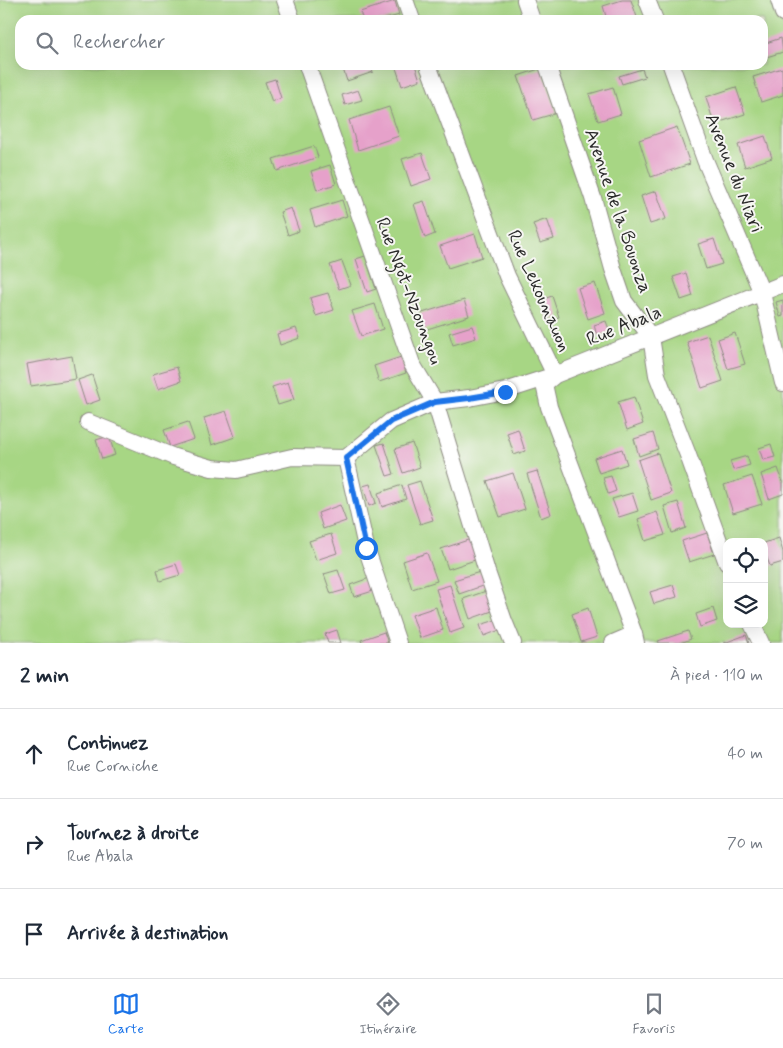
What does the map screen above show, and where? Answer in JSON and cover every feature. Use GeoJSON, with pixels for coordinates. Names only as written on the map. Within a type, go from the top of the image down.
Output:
{"type":"FeatureCollection","features":[{"type":"Feature","properties":{"kind":"street"},"geometry":{"type":"LineString","coordinates":[[285,0],[290,15]]}},
{"type":"Feature","properties":{"kind":"street"},"geometry":{"type":"LineString","coordinates":[[405,0],[410,15]]}},
{"type":"Feature","properties":{"kind":"street"},"geometry":{"type":"LineString","coordinates":[[525,0],[530,15]]}},
{"type":"Feature","properties":{"kind":"street"},"geometry":{"type":"LineString","coordinates":[[647,0],[652,15]]}},
{"type":"Feature","properties":{"kind":"street"},"geometry":{"type":"LineString","coordinates":[[778,0],[783,13]]}},
{"type":"Feature","properties":{"kind":"street","name":"Rue Ngot-Nzoungou"},"geometry":{"type":"LineString","coordinates":[[309,70],[412,364],[435,402],[487,572],[513,643]]}},
{"type":"Feature","properties":{"kind":"street","name":"Rue Lekounauon"},"geometry":{"type":"LineString","coordinates":[[430,70],[507,276],[554,375],[544,384],[548,407],[635,638]]}},
{"type":"Feature","properties":{"kind":"street","name":"Avenue de la Bouonza"},"geometry":{"type":"LineString","coordinates":[[549,70],[593,198],[612,269],[624,301],[651,337],[657,375],[723,552]]}},
{"type":"Feature","properties":{"kind":"street","name":"Avenue du Niari"},"geometry":{"type":"LineString","coordinates":[[673,70],[705,160],[762,293],[783,384]]}},
{"type":"Feature","properties":{"kind":"street","name":"Rue Abala"},"geometry":{"type":"LineString","coordinates":[[346,458],[391,421],[435,402],[505,392],[554,375],[783,284]]}},
{"type":"Feature","properties":{"kind":"street"},"geometry":{"type":"LineString","coordinates":[[88,422],[174,457],[212,468],[236,470],[292,457],[346,458],[366,548],[398,643]]}},
{"type":"Feature","properties":{"kind":"street"},"geometry":{"type":"LineString","coordinates":[[754,628],[761,643]]}},
{"type":"Feature","properties":{"kind":"street"},"geometry":{"type":"LineString","coordinates":[[614,643],[635,638]]}},
{"type":"Feature","properties":{"kind":"green space"},"geometry":{"type":"Polygon","coordinates":[[[0,0],[783,0],[783,643],[0,643],[0,0]]]}},
{"type":"Feature","properties":{"kind":"building"},"geometry":{"type":"Polygon","coordinates":[[[622,0],[631,0],[636,15],[606,15],[603,6],[622,0]]]}},
{"type":"Feature","properties":{"kind":"building"},"geometry":{"type":"Polygon","coordinates":[[[395,1],[399,15],[361,15],[360,12],[395,1]]]}},
{"type":"Feature","properties":{"kind":"building"},"geometry":{"type":"Polygon","coordinates":[[[781,38],[783,52],[768,56],[768,42],[781,38]]]}},
{"type":"Feature","properties":{"kind":"building"},"geometry":{"type":"Polygon","coordinates":[[[782,68],[783,95],[761,102],[753,77],[782,68]]]}},
{"type":"Feature","properties":{"kind":"building"},"geometry":{"type":"Polygon","coordinates":[[[343,70],[372,70],[373,72],[347,81],[343,70]]]}},
{"type":"Feature","properties":{"kind":"building"},"geometry":{"type":"Polygon","coordinates":[[[397,70],[417,70],[420,80],[402,86],[397,70]]]}},
{"type":"Feature","properties":{"kind":"building"},"geometry":{"type":"Polygon","coordinates":[[[536,70],[543,70],[557,113],[533,120],[518,76],[536,70]]]}},
{"type":"Feature","properties":{"kind":"building"},"geometry":{"type":"Polygon","coordinates":[[[642,70],[645,77],[622,84],[619,76],[642,70]]]}},
{"type":"Feature","properties":{"kind":"building"},"geometry":{"type":"Polygon","coordinates":[[[275,79],[281,98],[272,102],[265,82],[275,79]]]}},
{"type":"Feature","properties":{"kind":"building"},"geometry":{"type":"Polygon","coordinates":[[[613,87],[621,114],[598,121],[589,94],[613,87]]]}},
{"type":"Feature","properties":{"kind":"building"},"geometry":{"type":"Polygon","coordinates":[[[736,87],[745,114],[714,124],[706,97],[736,87]]]}},
{"type":"Feature","properties":{"kind":"building"},"geometry":{"type":"Polygon","coordinates":[[[358,90],[362,100],[345,105],[342,95],[358,90]]]}},
{"type":"Feature","properties":{"kind":"building"},"geometry":{"type":"Polygon","coordinates":[[[389,107],[399,136],[358,150],[349,120],[389,107]]]}},
{"type":"Feature","properties":{"kind":"building"},"geometry":{"type":"Polygon","coordinates":[[[677,127],[690,164],[651,177],[639,140],[677,127]]]}},
{"type":"Feature","properties":{"kind":"building"},"geometry":{"type":"Polygon","coordinates":[[[765,136],[772,158],[745,167],[738,145],[765,136]]]}},
{"type":"Feature","properties":{"kind":"building"},"geometry":{"type":"Polygon","coordinates":[[[314,146],[318,157],[277,171],[273,159],[314,146]]]}},
{"type":"Feature","properties":{"kind":"building"},"geometry":{"type":"Polygon","coordinates":[[[422,153],[431,179],[411,186],[402,159],[422,153]]]}},
{"type":"Feature","properties":{"kind":"building"},"geometry":{"type":"Polygon","coordinates":[[[330,165],[336,184],[317,190],[311,171],[330,165]]]}},
{"type":"Feature","properties":{"kind":"building"},"geometry":{"type":"Polygon","coordinates":[[[656,191],[666,219],[650,224],[641,196],[656,191]]]}},
{"type":"Feature","properties":{"kind":"building"},"geometry":{"type":"Polygon","coordinates":[[[342,200],[347,216],[315,227],[310,210],[342,200]]]}},
{"type":"Feature","properties":{"kind":"building"},"geometry":{"type":"Polygon","coordinates":[[[424,201],[435,234],[425,238],[414,204],[424,201]]]}},
{"type":"Feature","properties":{"kind":"building"},"geometry":{"type":"Polygon","coordinates":[[[291,208],[299,231],[288,235],[280,212],[291,208]]]}},
{"type":"Feature","properties":{"kind":"building"},"geometry":{"type":"Polygon","coordinates":[[[547,219],[554,239],[540,243],[533,224],[547,219]]]}},
{"type":"Feature","properties":{"kind":"building"},"geometry":{"type":"Polygon","coordinates":[[[475,234],[482,257],[448,268],[440,246],[475,234]]]}},
{"type":"Feature","properties":{"kind":"building"},"geometry":{"type":"Polygon","coordinates":[[[714,239],[722,264],[706,269],[698,244],[714,239]]]}},
{"type":"Feature","properties":{"kind":"building"},"geometry":{"type":"Polygon","coordinates":[[[365,256],[376,289],[367,292],[356,259],[365,256]]]}},
{"type":"Feature","properties":{"kind":"building"},"geometry":{"type":"Polygon","coordinates":[[[342,261],[351,285],[339,289],[330,265],[342,261]]]}},
{"type":"Feature","properties":{"kind":"building"},"geometry":{"type":"Polygon","coordinates":[[[686,273],[693,296],[681,300],[673,277],[686,273]]]}},
{"type":"Feature","properties":{"kind":"building"},"geometry":{"type":"Polygon","coordinates":[[[595,283],[605,313],[588,319],[578,288],[595,283]]]}},
{"type":"Feature","properties":{"kind":"building"},"geometry":{"type":"Polygon","coordinates":[[[328,293],[334,310],[316,316],[310,298],[328,293]]]}},
{"type":"Feature","properties":{"kind":"building"},"geometry":{"type":"Polygon","coordinates":[[[552,296],[559,317],[548,320],[541,300],[552,296]]]}},
{"type":"Feature","properties":{"kind":"building"},"geometry":{"type":"Polygon","coordinates":[[[464,300],[469,316],[424,330],[419,314],[464,300]]]}},
{"type":"Feature","properties":{"kind":"building"},"geometry":{"type":"Polygon","coordinates":[[[783,300],[783,316],[780,317],[776,302],[783,300]]]}},
{"type":"Feature","properties":{"kind":"building"},"geometry":{"type":"Polygon","coordinates":[[[375,304],[383,329],[361,336],[352,311],[375,304]]]}},
{"type":"Feature","properties":{"kind":"building"},"geometry":{"type":"Polygon","coordinates":[[[606,321],[610,332],[597,336],[594,325],[606,321]]]}},
{"type":"Feature","properties":{"kind":"building"},"geometry":{"type":"Polygon","coordinates":[[[472,326],[476,338],[453,345],[449,333],[472,326]]]}},
{"type":"Feature","properties":{"kind":"building"},"geometry":{"type":"Polygon","coordinates":[[[296,328],[300,338],[280,345],[277,334],[296,328]]]}},
{"type":"Feature","properties":{"kind":"building"},"geometry":{"type":"Polygon","coordinates":[[[735,333],[745,364],[728,369],[718,339],[735,333]]]}},
{"type":"Feature","properties":{"kind":"building"},"geometry":{"type":"Polygon","coordinates":[[[708,335],[723,381],[702,388],[687,342],[708,335]]]}},
{"type":"Feature","properties":{"kind":"building"},"geometry":{"type":"Polygon","coordinates":[[[72,356],[76,379],[31,386],[27,364],[72,356]]]}},
{"type":"Feature","properties":{"kind":"building"},"geometry":{"type":"Polygon","coordinates":[[[401,357],[406,373],[379,382],[374,366],[401,357]]]}},
{"type":"Feature","properties":{"kind":"building"},"geometry":{"type":"Polygon","coordinates":[[[177,367],[181,381],[158,389],[153,374],[177,367]]]}},
{"type":"Feature","properties":{"kind":"building"},"geometry":{"type":"Polygon","coordinates":[[[92,375],[100,400],[86,405],[78,380],[92,375]]]}},
{"type":"Feature","properties":{"kind":"building"},"geometry":{"type":"Polygon","coordinates":[[[288,382],[294,400],[278,405],[272,387],[288,382]]]}},
{"type":"Feature","properties":{"kind":"building"},"geometry":{"type":"Polygon","coordinates":[[[634,397],[643,424],[627,430],[618,402],[634,397]]]}},
{"type":"Feature","properties":{"kind":"building"},"geometry":{"type":"Polygon","coordinates":[[[226,411],[235,437],[212,445],[204,418],[226,411]]]}},
{"type":"Feature","properties":{"kind":"building"},"geometry":{"type":"Polygon","coordinates":[[[188,422],[194,439],[170,447],[164,430],[188,422]]]}},
{"type":"Feature","properties":{"kind":"building"},"geometry":{"type":"Polygon","coordinates":[[[518,429],[525,451],[514,455],[507,433],[518,429]]]}},
{"type":"Feature","properties":{"kind":"building"},"geometry":{"type":"Polygon","coordinates":[[[653,433],[658,449],[639,456],[634,439],[653,433]]]}},
{"type":"Feature","properties":{"kind":"building"},"geometry":{"type":"Polygon","coordinates":[[[109,436],[115,455],[102,459],[96,440],[109,436]]]}},
{"type":"Feature","properties":{"kind":"building"},"geometry":{"type":"Polygon","coordinates":[[[384,443],[394,474],[387,476],[376,445],[384,443]]]}},
{"type":"Feature","properties":{"kind":"building"},"geometry":{"type":"Polygon","coordinates":[[[412,443],[420,467],[403,473],[395,449],[412,443]]]}},
{"type":"Feature","properties":{"kind":"building"},"geometry":{"type":"Polygon","coordinates":[[[771,444],[775,457],[763,460],[759,448],[771,444]]]}},
{"type":"Feature","properties":{"kind":"building"},"geometry":{"type":"Polygon","coordinates":[[[622,449],[627,464],[599,473],[594,458],[622,449]]]}},
{"type":"Feature","properties":{"kind":"building"},"geometry":{"type":"Polygon","coordinates":[[[658,453],[671,493],[651,500],[638,460],[658,453]]]}},
{"type":"Feature","properties":{"kind":"building"},"geometry":{"type":"Polygon","coordinates":[[[747,456],[750,465],[733,470],[730,461],[747,456]]]}},
{"type":"Feature","properties":{"kind":"building"},"geometry":{"type":"Polygon","coordinates":[[[778,468],[783,482],[783,494],[769,499],[761,474],[778,468]]]}},
{"type":"Feature","properties":{"kind":"building"},"geometry":{"type":"Polygon","coordinates":[[[537,471],[551,514],[541,518],[527,474],[537,471]]]}},
{"type":"Feature","properties":{"kind":"building"},"geometry":{"type":"Polygon","coordinates":[[[513,473],[525,509],[500,517],[487,481],[513,473]]]}},
{"type":"Feature","properties":{"kind":"building"},"geometry":{"type":"Polygon","coordinates":[[[611,476],[616,491],[608,494],[603,478],[611,476]]]}},
{"type":"Feature","properties":{"kind":"building"},"geometry":{"type":"Polygon","coordinates":[[[752,476],[762,504],[733,513],[724,485],[752,476]]]}},
{"type":"Feature","properties":{"kind":"building"},"geometry":{"type":"Polygon","coordinates":[[[420,481],[433,520],[420,524],[407,485],[420,481]]]}},
{"type":"Feature","properties":{"kind":"building"},"geometry":{"type":"Polygon","coordinates":[[[370,484],[376,503],[369,506],[363,486],[370,484]]]}},
{"type":"Feature","properties":{"kind":"building"},"geometry":{"type":"Polygon","coordinates":[[[402,485],[406,499],[382,507],[378,493],[402,485]]]}},
{"type":"Feature","properties":{"kind":"building"},"geometry":{"type":"Polygon","coordinates":[[[632,493],[638,511],[619,517],[612,499],[632,493]]]}},
{"type":"Feature","properties":{"kind":"building"},"geometry":{"type":"Polygon","coordinates":[[[678,502],[686,528],[672,533],[664,506],[678,502]]]}},
{"type":"Feature","properties":{"kind":"building"},"geometry":{"type":"Polygon","coordinates":[[[340,505],[346,521],[323,529],[318,513],[340,505]]]}},
{"type":"Feature","properties":{"kind":"building"},"geometry":{"type":"Polygon","coordinates":[[[657,512],[665,535],[645,541],[638,519],[657,512]]]}},
{"type":"Feature","properties":{"kind":"building"},"geometry":{"type":"Polygon","coordinates":[[[707,533],[714,554],[689,562],[682,541],[707,533]]]}},
{"type":"Feature","properties":{"kind":"building"},"geometry":{"type":"Polygon","coordinates":[[[331,534],[337,553],[316,560],[309,541],[331,534]]]}},
{"type":"Feature","properties":{"kind":"building"},"geometry":{"type":"Polygon","coordinates":[[[779,538],[783,552],[783,562],[770,566],[768,561],[768,542],[779,538]]]}},
{"type":"Feature","properties":{"kind":"building"},"geometry":{"type":"Polygon","coordinates":[[[471,539],[478,559],[448,569],[441,549],[471,539]]]}},
{"type":"Feature","properties":{"kind":"building"},"geometry":{"type":"Polygon","coordinates":[[[427,553],[437,581],[412,589],[403,561],[427,553]]]}},
{"type":"Feature","properties":{"kind":"building"},"geometry":{"type":"Polygon","coordinates":[[[176,564],[180,575],[160,581],[157,570],[176,564]]]}},
{"type":"Feature","properties":{"kind":"building"},"geometry":{"type":"Polygon","coordinates":[[[338,570],[345,590],[331,594],[324,574],[338,570]]]}},
{"type":"Feature","properties":{"kind":"building"},"geometry":{"type":"Polygon","coordinates":[[[483,571],[488,584],[459,594],[454,580],[483,571]]]}},
{"type":"Feature","properties":{"kind":"building"},"geometry":{"type":"Polygon","coordinates":[[[372,577],[376,590],[354,597],[350,585],[372,577]]]}},
{"type":"Feature","properties":{"kind":"building"},"geometry":{"type":"Polygon","coordinates":[[[450,585],[464,628],[450,633],[436,589],[450,585]]]}},
{"type":"Feature","properties":{"kind":"building"},"geometry":{"type":"Polygon","coordinates":[[[673,585],[677,597],[654,604],[650,592],[673,585]]]}},
{"type":"Feature","properties":{"kind":"building"},"geometry":{"type":"Polygon","coordinates":[[[489,590],[495,610],[470,619],[463,599],[489,590]]]}},
{"type":"Feature","properties":{"kind":"building"},"geometry":{"type":"Polygon","coordinates":[[[436,607],[443,630],[420,638],[412,615],[436,607]]]}},
{"type":"Feature","properties":{"kind":"building"},"geometry":{"type":"Polygon","coordinates":[[[588,608],[597,637],[581,642],[572,614],[588,608]]]}},
{"type":"Feature","properties":{"kind":"building"},"geometry":{"type":"Polygon","coordinates":[[[713,608],[717,621],[700,627],[696,614],[713,608]]]}},
{"type":"Feature","properties":{"kind":"building"},"geometry":{"type":"Polygon","coordinates":[[[496,620],[500,630],[484,636],[480,625],[496,620]]]}},
{"type":"Feature","properties":{"kind":"building"},"geometry":{"type":"Polygon","coordinates":[[[337,630],[341,643],[328,643],[325,634],[337,630]]]}},
{"type":"Feature","properties":{"kind":"building"},"geometry":{"type":"Polygon","coordinates":[[[688,631],[691,639],[680,643],[659,643],[658,641],[688,631]]]}},
{"type":"Feature","properties":{"kind":"building"},"geometry":{"type":"Polygon","coordinates":[[[384,632],[388,643],[362,643],[361,640],[384,632]]]}},
{"type":"Feature","properties":{"kind":"building"},"geometry":{"type":"Polygon","coordinates":[[[746,635],[749,643],[724,643],[746,635]]]}},
{"type":"Feature","properties":{"kind":"route"},"geometry":{"type":"LineString","coordinates":[[366,548],[346,458],[391,421],[435,402],[505,392]]}}]}
